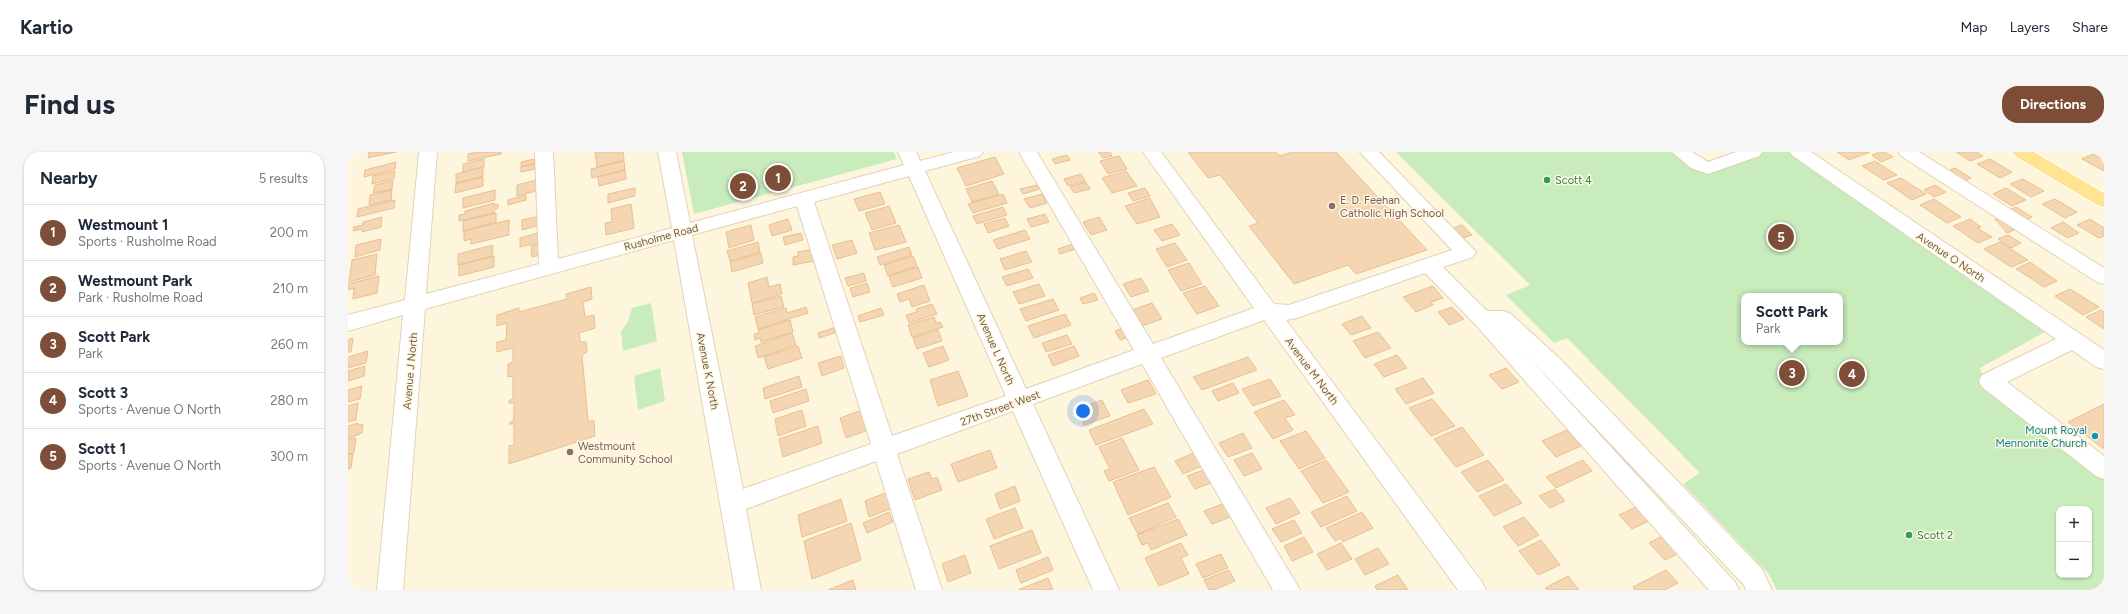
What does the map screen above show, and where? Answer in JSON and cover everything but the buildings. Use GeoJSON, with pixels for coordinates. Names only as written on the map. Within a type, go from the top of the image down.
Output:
{"type":"FeatureCollection","features":[{"type":"Feature","properties":{"kind":"main road"},"geometry":{"type":"LineString","coordinates":[[2021,152],[2104,201]]}},
{"type":"Feature","properties":{"kind":"street","name":"Avenue J North"},"geometry":{"type":"LineString","coordinates":[[390,590],[428,152]]}},
{"type":"Feature","properties":{"kind":"street"},"geometry":{"type":"LineString","coordinates":[[544,152],[549,268]]}},
{"type":"Feature","properties":{"kind":"street","name":"Avenue K North"},"geometry":{"type":"LineString","coordinates":[[667,152],[748,590]]}},
{"type":"Feature","properties":{"kind":"street","name":"Rusholme Road"},"geometry":{"type":"LineString","coordinates":[[348,323],[804,198],[911,160],[974,152]]}},
{"type":"Feature","properties":{"kind":"street"},"geometry":{"type":"LineString","coordinates":[[1028,152],[1147,356],[1287,590]]}},
{"type":"Feature","properties":{"kind":"street","name":"Avenue M North"},"geometry":{"type":"LineString","coordinates":[[1152,152],[1267,311],[1319,379],[1474,590]]}},
{"type":"Feature","properties":{"kind":"street"},"geometry":{"type":"LineString","coordinates":[[1267,311],[1290,313],[1466,252],[1369,152]]}},
{"type":"Feature","properties":{"kind":"street"},"geometry":{"type":"LineString","coordinates":[[1682,152],[1697,164],[1708,168],[1753,152]]}},
{"type":"Feature","properties":{"kind":"street","name":"Avenue O North"},"geometry":{"type":"LineString","coordinates":[[1799,152],[2104,361]]}},
{"type":"Feature","properties":{"kind":"street"},"geometry":{"type":"LineString","coordinates":[[1907,152],[2104,276]]}},
{"type":"Feature","properties":{"kind":"street","name":"Avenue L North"},"geometry":{"type":"LineString","coordinates":[[911,160],[1106,590]]}},
{"type":"Feature","properties":{"kind":"street"},"geometry":{"type":"LineString","coordinates":[[804,198],[929,590]]}},
{"type":"Feature","properties":{"kind":"street"},"geometry":{"type":"LineString","coordinates":[[1429,265],[1482,319],[1726,590]]}},
{"type":"Feature","properties":{"kind":"street","name":"27th Street West"},"geometry":{"type":"LineString","coordinates":[[733,503],[1147,356],[1267,311]]}},
{"type":"Feature","properties":{"kind":"street"},"geometry":{"type":"LineString","coordinates":[[1482,319],[1504,319],[1552,365],[1753,577],[1759,590]]}},
{"type":"Feature","properties":{"kind":"street"},"geometry":{"type":"LineString","coordinates":[[2073,340],[1990,381],[2104,469]]}},
{"type":"Feature","properties":{"kind":"green space"},"geometry":{"type":"Polygon","coordinates":[[[682,152],[894,152],[897,159],[694,214],[682,152]]]}},
{"type":"Feature","properties":{"kind":"green space"},"geometry":{"type":"Polygon","coordinates":[[[1396,152],[1682,152],[1699,159],[1711,161],[1737,152],[1792,152],[2050,329],[1980,368],[1983,379],[2104,471],[2104,590],[1777,590],[1768,573],[1683,484],[1700,473],[1567,338],[1554,343],[1506,295],[1530,285],[1396,152]]]}},
{"type":"Feature","properties":{"kind":"green space"},"geometry":{"type":"Polygon","coordinates":[[[651,303],[657,341],[623,351],[621,332],[628,321],[632,308],[651,303]]]}},
{"type":"Feature","properties":{"kind":"green space"},"geometry":{"type":"Polygon","coordinates":[[[660,368],[665,401],[638,410],[634,376],[660,368]]]}},
{"type":"Feature","properties":{"kind":"place","name":"Westmount 1"},"geometry":{"type":"Point","coordinates":[778,178]}},
{"type":"Feature","properties":{"kind":"place","name":"Scott 4"},"geometry":{"type":"Point","coordinates":[1547,180]}},
{"type":"Feature","properties":{"kind":"place","name":"Westmount Park"},"geometry":{"type":"Point","coordinates":[743,186]}},
{"type":"Feature","properties":{"kind":"place","name":"E. D. Feehan Catholic High School"},"geometry":{"type":"Point","coordinates":[1332,206]}},
{"type":"Feature","properties":{"kind":"place","name":"Scott 1"},"geometry":{"type":"Point","coordinates":[1781,237]}},
{"type":"Feature","properties":{"kind":"place","name":"Scott Park"},"geometry":{"type":"Point","coordinates":[1792,373]}},
{"type":"Feature","properties":{"kind":"place","name":"Scott 3"},"geometry":{"type":"Point","coordinates":[1852,374]}},
{"type":"Feature","properties":{"kind":"place","name":"Mount Royal Mennonite Church"},"geometry":{"type":"Point","coordinates":[2095,436]}},
{"type":"Feature","properties":{"kind":"place","name":"Westmount Community School"},"geometry":{"type":"Point","coordinates":[570,452]}},
{"type":"Feature","properties":{"kind":"place","name":"Scott 2"},"geometry":{"type":"Point","coordinates":[1909,535]}}]}
